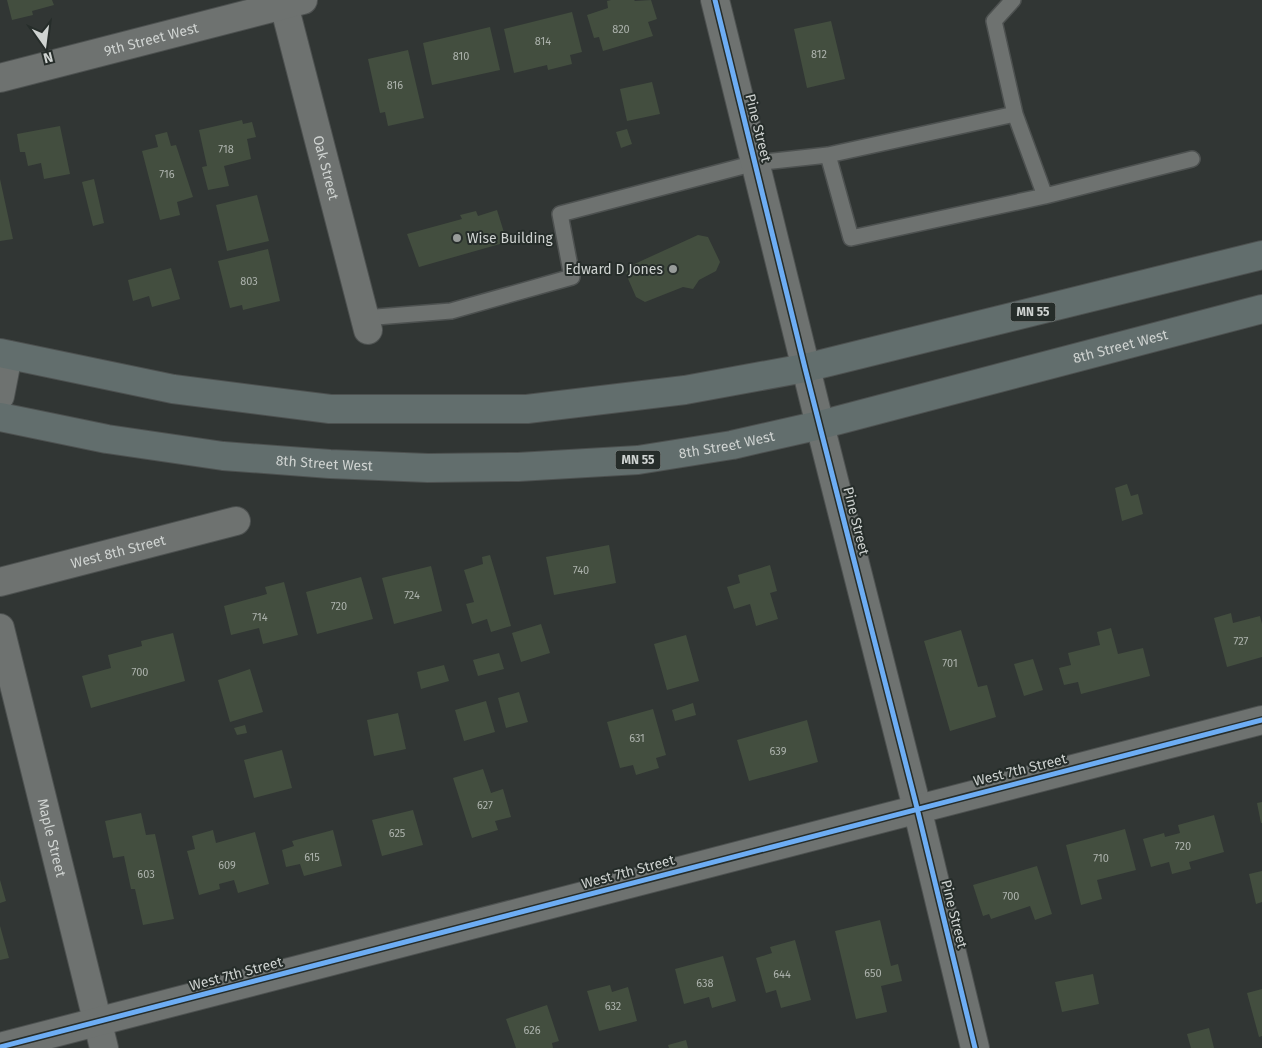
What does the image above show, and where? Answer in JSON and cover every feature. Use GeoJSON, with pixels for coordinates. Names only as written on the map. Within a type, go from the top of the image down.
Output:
{"type":"FeatureCollection","features":[{"type":"Feature","properties":{"kind":"highway","name":"MN 55"},"geometry":{"type":"LineString","coordinates":[[4,354],[173,389],[330,409],[526,409],[685,390],[805,368],[1262,255]]}},
{"type":"Feature","properties":{"kind":"highway","name":"8th Street West"},"geometry":{"type":"LineString","coordinates":[[0,417],[107,439],[223,456],[330,464],[428,468],[518,468],[638,460],[732,445],[820,425],[1262,309]]}},
{"type":"Feature","properties":{"kind":"street","name":"Pine Street"},"geometry":{"type":"LineString","coordinates":[[715,0],[975,1048]]}},
{"type":"Feature","properties":{"kind":"street","name":"9th Street West"},"geometry":{"type":"LineString","coordinates":[[0,78],[294,2]]}},
{"type":"Feature","properties":{"kind":"street","name":"Oak Street"},"geometry":{"type":"LineString","coordinates":[[294,2],[366,324]]}},
{"type":"Feature","properties":{"kind":"street"},"geometry":{"type":"LineString","coordinates":[[0,396],[4,354]]}},
{"type":"Feature","properties":{"kind":"street","name":"West 8th Street"},"geometry":{"type":"LineString","coordinates":[[0,582],[236,520]]}},
{"type":"Feature","properties":{"kind":"street","name":"Maple Street"},"geometry":{"type":"LineString","coordinates":[[0,628],[101,1035]]}},
{"type":"Feature","properties":{"kind":"street","name":"West 7th Street"},"geometry":{"type":"LineString","coordinates":[[0,1047],[101,1035],[917,808],[1262,720]]}},
{"type":"Feature","properties":{"kind":"lane"},"geometry":{"type":"LineString","coordinates":[[1014,0],[994,21],[1015,114],[1045,196]]}},
{"type":"Feature","properties":{"kind":"lane"},"geometry":{"type":"LineString","coordinates":[[366,324],[451,311],[572,277],[560,214],[755,163],[828,155],[1015,114]]}},
{"type":"Feature","properties":{"kind":"lane"},"geometry":{"type":"LineString","coordinates":[[828,155],[851,238],[1045,196],[1192,158]]}},
{"type":"Feature","properties":{"kind":"building"},"geometry":{"type":"Polygon","coordinates":[[[7,0],[52,0],[54,5],[32,11],[33,15],[12,20],[7,0]]]}},
{"type":"Feature","properties":{"kind":"building"},"geometry":{"type":"Polygon","coordinates":[[[651,0],[657,19],[648,22],[653,36],[603,51],[599,37],[594,38],[587,15],[608,8],[607,1],[651,0]]]}},
{"type":"Feature","properties":{"kind":"building"},"geometry":{"type":"Polygon","coordinates":[[[572,12],[582,52],[570,55],[572,64],[548,70],[547,65],[514,73],[504,29],[572,12]]]}},
{"type":"Feature","properties":{"kind":"building"},"geometry":{"type":"Polygon","coordinates":[[[831,21],[845,79],[807,88],[794,29],[831,21]]]}},
{"type":"Feature","properties":{"kind":"building"},"geometry":{"type":"Polygon","coordinates":[[[490,27],[500,70],[432,85],[423,43],[490,27]]]}},
{"type":"Feature","properties":{"kind":"building"},"geometry":{"type":"Polygon","coordinates":[[[408,50],[424,118],[388,126],[385,112],[380,113],[368,59],[408,50]]]}},
{"type":"Feature","properties":{"kind":"building"},"geometry":{"type":"Polygon","coordinates":[[[652,82],[660,114],[627,121],[620,89],[652,82]]]}},
{"type":"Feature","properties":{"kind":"building"},"geometry":{"type":"Polygon","coordinates":[[[242,120],[243,124],[252,122],[256,137],[247,139],[251,159],[224,166],[229,186],[208,190],[202,167],[207,166],[199,130],[242,120]]]}},
{"type":"Feature","properties":{"kind":"building"},"geometry":{"type":"Polygon","coordinates":[[[60,126],[70,174],[44,179],[41,163],[28,166],[25,152],[20,152],[17,134],[60,126]]]}},
{"type":"Feature","properties":{"kind":"building"},"geometry":{"type":"Polygon","coordinates":[[[627,129],[632,144],[621,148],[616,132],[627,129]]]}},
{"type":"Feature","properties":{"kind":"building"},"geometry":{"type":"Polygon","coordinates":[[[167,132],[171,146],[176,145],[193,197],[177,202],[180,215],[160,220],[142,151],[158,147],[155,135],[167,132]]]}},
{"type":"Feature","properties":{"kind":"building"},"geometry":{"type":"Polygon","coordinates":[[[0,179],[13,239],[0,241],[0,179]]]}},
{"type":"Feature","properties":{"kind":"building"},"geometry":{"type":"Polygon","coordinates":[[[94,179],[104,223],[93,226],[82,182],[94,179]]]}},
{"type":"Feature","properties":{"kind":"building"},"geometry":{"type":"Polygon","coordinates":[[[257,195],[269,241],[227,251],[216,205],[257,195]]]}},
{"type":"Feature","properties":{"kind":"building","name":"Wise Building"},"geometry":{"type":"Polygon","coordinates":[[[497,210],[507,242],[419,267],[407,234],[462,219],[460,215],[476,211],[478,216],[497,210]]]}},
{"type":"Feature","properties":{"kind":"building","name":"Edward D Jones"},"geometry":{"type":"Polygon","coordinates":[[[698,235],[708,237],[720,262],[716,271],[699,280],[693,289],[683,287],[645,302],[636,297],[626,274],[630,266],[698,235]]]}},
{"type":"Feature","properties":{"kind":"building"},"geometry":{"type":"Polygon","coordinates":[[[268,249],[280,301],[243,310],[242,305],[230,308],[218,261],[268,249]]]}},
{"type":"Feature","properties":{"kind":"building"},"geometry":{"type":"Polygon","coordinates":[[[171,268],[180,299],[152,307],[149,296],[133,301],[128,280],[171,268]]]}},
{"type":"Feature","properties":{"kind":"building"},"geometry":{"type":"Polygon","coordinates":[[[1127,484],[1131,496],[1138,494],[1143,514],[1122,521],[1115,488],[1127,484]]]}},
{"type":"Feature","properties":{"kind":"building"},"geometry":{"type":"Polygon","coordinates":[[[609,545],[616,583],[554,595],[546,557],[609,545]]]}},
{"type":"Feature","properties":{"kind":"building"},"geometry":{"type":"Polygon","coordinates":[[[490,555],[511,626],[491,632],[487,619],[472,624],[466,604],[474,602],[464,570],[483,564],[482,557],[490,555]]]}},
{"type":"Feature","properties":{"kind":"building"},"geometry":{"type":"Polygon","coordinates":[[[770,565],[777,591],[770,593],[778,619],[756,626],[750,604],[734,609],[727,587],[740,583],[738,575],[770,565]]]}},
{"type":"Feature","properties":{"kind":"building"},"geometry":{"type":"Polygon","coordinates":[[[431,566],[442,611],[394,624],[382,578],[431,566]]]}},
{"type":"Feature","properties":{"kind":"building"},"geometry":{"type":"Polygon","coordinates":[[[361,577],[373,619],[317,634],[306,592],[361,577]]]}},
{"type":"Feature","properties":{"kind":"building"},"geometry":{"type":"Polygon","coordinates":[[[284,582],[298,635],[263,644],[259,628],[231,635],[224,606],[267,594],[265,587],[284,582]]]}},
{"type":"Feature","properties":{"kind":"building"},"geometry":{"type":"Polygon","coordinates":[[[1231,613],[1233,623],[1260,616],[1262,624],[1262,657],[1227,667],[1214,618],[1231,613]]]}},
{"type":"Feature","properties":{"kind":"building"},"geometry":{"type":"Polygon","coordinates":[[[541,624],[550,653],[521,662],[512,633],[541,624]]]}},
{"type":"Feature","properties":{"kind":"building"},"geometry":{"type":"Polygon","coordinates":[[[1111,628],[1118,654],[1143,648],[1150,676],[1081,694],[1078,682],[1064,685],[1059,668],[1071,665],[1068,653],[1100,645],[1097,632],[1111,628]]]}},
{"type":"Feature","properties":{"kind":"building"},"geometry":{"type":"Polygon","coordinates":[[[961,630],[978,687],[987,685],[996,717],[950,731],[924,641],[961,630]]]}},
{"type":"Feature","properties":{"kind":"building"},"geometry":{"type":"Polygon","coordinates":[[[173,633],[185,681],[91,708],[82,676],[111,668],[108,655],[142,646],[141,641],[173,633]]]}},
{"type":"Feature","properties":{"kind":"building"},"geometry":{"type":"Polygon","coordinates":[[[686,635],[699,681],[667,690],[654,644],[686,635]]]}},
{"type":"Feature","properties":{"kind":"building"},"geometry":{"type":"Polygon","coordinates":[[[499,653],[504,669],[478,676],[473,660],[499,653]]]}},
{"type":"Feature","properties":{"kind":"building"},"geometry":{"type":"Polygon","coordinates":[[[1033,659],[1043,690],[1024,696],[1014,664],[1033,659]]]}},
{"type":"Feature","properties":{"kind":"building"},"geometry":{"type":"Polygon","coordinates":[[[444,665],[449,681],[421,689],[417,672],[444,665]]]}},
{"type":"Feature","properties":{"kind":"building"},"geometry":{"type":"Polygon","coordinates":[[[250,669],[263,712],[230,722],[218,680],[250,669]]]}},
{"type":"Feature","properties":{"kind":"building"},"geometry":{"type":"Polygon","coordinates":[[[519,692],[528,722],[506,728],[498,698],[519,692]]]}},
{"type":"Feature","properties":{"kind":"building"},"geometry":{"type":"Polygon","coordinates":[[[486,701],[495,732],[464,741],[455,710],[486,701]]]}},
{"type":"Feature","properties":{"kind":"building"},"geometry":{"type":"Polygon","coordinates":[[[693,703],[696,715],[675,721],[672,710],[693,703]]]}},
{"type":"Feature","properties":{"kind":"building"},"geometry":{"type":"Polygon","coordinates":[[[653,709],[666,755],[656,758],[659,768],[636,775],[633,765],[620,768],[607,722],[653,709]]]}},
{"type":"Feature","properties":{"kind":"building"},"geometry":{"type":"Polygon","coordinates":[[[398,713],[406,749],[374,756],[367,720],[398,713]]]}},
{"type":"Feature","properties":{"kind":"building"},"geometry":{"type":"Polygon","coordinates":[[[807,720],[818,762],[749,781],[737,740],[807,720]]]}},
{"type":"Feature","properties":{"kind":"building"},"geometry":{"type":"Polygon","coordinates":[[[245,725],[247,733],[237,735],[234,728],[245,725]]]}},
{"type":"Feature","properties":{"kind":"building"},"geometry":{"type":"Polygon","coordinates":[[[282,750],[292,788],[254,798],[244,760],[282,750]]]}},
{"type":"Feature","properties":{"kind":"building"},"geometry":{"type":"Polygon","coordinates":[[[483,769],[491,793],[503,789],[511,817],[495,821],[498,830],[472,838],[453,778],[483,769]]]}},
{"type":"Feature","properties":{"kind":"building"},"geometry":{"type":"Polygon","coordinates":[[[1262,802],[1262,823],[1261,823],[1257,803],[1262,802]]]}},
{"type":"Feature","properties":{"kind":"building"},"geometry":{"type":"Polygon","coordinates":[[[413,810],[423,845],[382,856],[372,820],[413,810]]]}},
{"type":"Feature","properties":{"kind":"building"},"geometry":{"type":"Polygon","coordinates":[[[141,813],[146,835],[155,834],[174,919],[143,925],[135,889],[131,889],[124,856],[113,858],[105,821],[141,813]]]}},
{"type":"Feature","properties":{"kind":"building"},"geometry":{"type":"Polygon","coordinates":[[[1214,815],[1224,852],[1189,862],[1191,869],[1172,874],[1169,862],[1151,867],[1143,839],[1164,833],[1165,837],[1180,833],[1178,825],[1214,815]]]}},
{"type":"Feature","properties":{"kind":"building"},"geometry":{"type":"Polygon","coordinates":[[[1125,829],[1136,870],[1097,880],[1102,899],[1081,905],[1066,845],[1125,829]]]}},
{"type":"Feature","properties":{"kind":"building"},"geometry":{"type":"Polygon","coordinates":[[[213,830],[216,843],[255,832],[269,884],[238,893],[234,880],[219,884],[220,889],[199,895],[187,851],[195,849],[192,836],[213,830]]]}},
{"type":"Feature","properties":{"kind":"building"},"geometry":{"type":"Polygon","coordinates":[[[333,830],[342,866],[304,876],[300,864],[286,867],[282,850],[294,846],[292,841],[333,830]]]}},
{"type":"Feature","properties":{"kind":"building"},"geometry":{"type":"Polygon","coordinates":[[[1037,866],[1052,914],[1035,920],[1030,906],[991,919],[989,914],[983,916],[973,885],[1037,866]]]}},
{"type":"Feature","properties":{"kind":"building"},"geometry":{"type":"Polygon","coordinates":[[[1262,871],[1262,902],[1256,904],[1249,874],[1262,871]]]}},
{"type":"Feature","properties":{"kind":"building"},"geometry":{"type":"Polygon","coordinates":[[[0,880],[6,901],[0,903],[0,880]]]}},
{"type":"Feature","properties":{"kind":"building"},"geometry":{"type":"Polygon","coordinates":[[[880,920],[891,966],[898,964],[902,981],[881,986],[887,1012],[856,1019],[835,931],[880,920]]]}},
{"type":"Feature","properties":{"kind":"building"},"geometry":{"type":"Polygon","coordinates":[[[0,926],[9,958],[0,960],[0,926]]]}},
{"type":"Feature","properties":{"kind":"building"},"geometry":{"type":"Polygon","coordinates":[[[795,940],[811,1000],[781,1008],[776,990],[766,993],[756,958],[772,953],[770,947],[795,940]]]}},
{"type":"Feature","properties":{"kind":"building"},"geometry":{"type":"Polygon","coordinates":[[[723,956],[736,1001],[712,1008],[709,997],[684,1004],[675,969],[723,956]]]}},
{"type":"Feature","properties":{"kind":"building"},"geometry":{"type":"Polygon","coordinates":[[[1093,974],[1099,1004],[1062,1012],[1055,982],[1093,974]]]}},
{"type":"Feature","properties":{"kind":"building"},"geometry":{"type":"Polygon","coordinates":[[[610,985],[612,992],[628,987],[637,1021],[599,1031],[587,991],[610,985]]]}},
{"type":"Feature","properties":{"kind":"building"},"geometry":{"type":"Polygon","coordinates":[[[1262,989],[1262,1036],[1259,1037],[1247,993],[1262,989]]]}},
{"type":"Feature","properties":{"kind":"building"},"geometry":{"type":"Polygon","coordinates":[[[547,1005],[559,1041],[552,1043],[553,1048],[516,1048],[506,1019],[547,1005]]]}},
{"type":"Feature","properties":{"kind":"building"},"geometry":{"type":"Polygon","coordinates":[[[1209,1028],[1214,1048],[1191,1048],[1187,1034],[1209,1028]]]}},
{"type":"Feature","properties":{"kind":"building"},"geometry":{"type":"Polygon","coordinates":[[[686,1040],[688,1048],[669,1048],[668,1045],[686,1040]]]}},
{"type":"Feature","properties":{"kind":"cycle path"},"geometry":{"type":"LineString","coordinates":[[715,0],[975,1048]]}},
{"type":"Feature","properties":{"kind":"cycle path"},"geometry":{"type":"LineString","coordinates":[[0,1047],[1262,720]]}},
{"type":"Feature","properties":{"kind":"place","name":"Wise Building"},"geometry":{"type":"Point","coordinates":[457,238]}},
{"type":"Feature","properties":{"kind":"place","name":"Edward D Jones"},"geometry":{"type":"Point","coordinates":[673,269]}}]}
